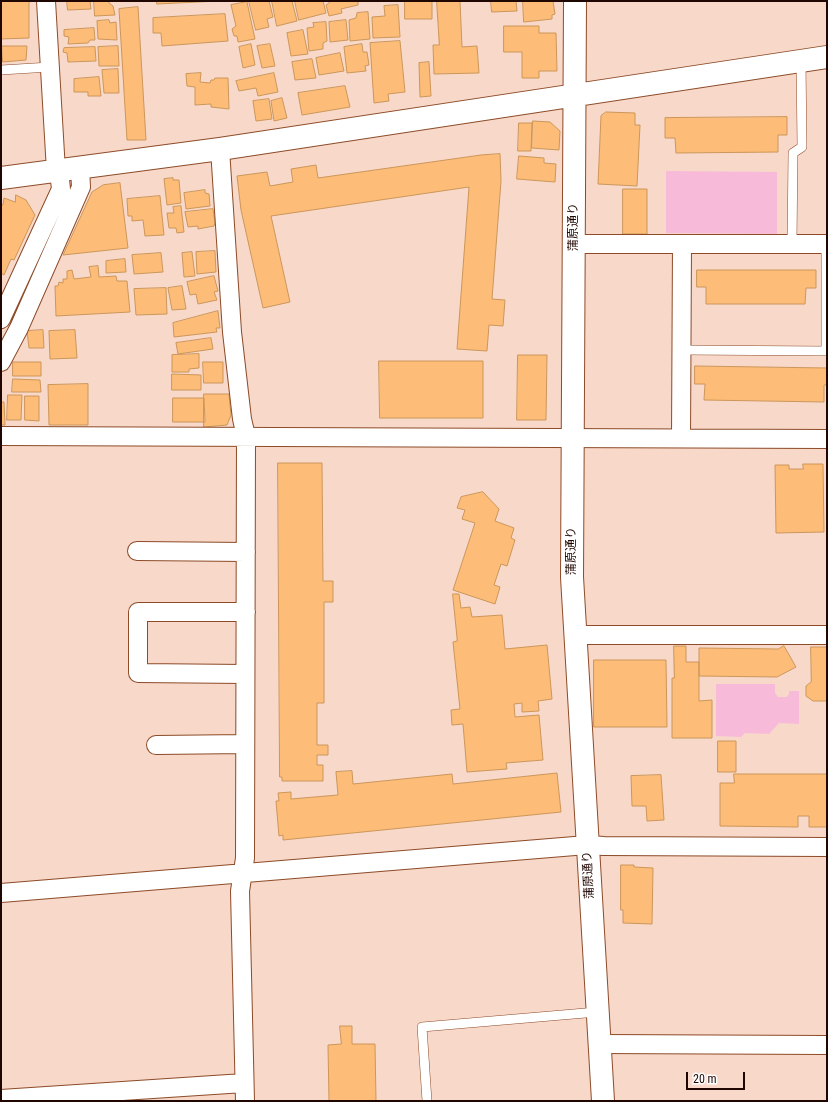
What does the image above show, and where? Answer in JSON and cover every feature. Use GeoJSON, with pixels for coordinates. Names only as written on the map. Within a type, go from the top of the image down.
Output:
{"type":"FeatureCollection","features":[{"type":"Feature","properties":{"kind":"street"},"geometry":{"type":"LineString","coordinates":[[1,319],[61,189],[57,171],[46,1]]}},
{"type":"Feature","properties":{"kind":"street","name":"蒲原通り"},"geometry":{"type":"LineString","coordinates":[[575,1],[572,577],[603,1101]]}},
{"type":"Feature","properties":{"kind":"street"},"geometry":{"type":"LineString","coordinates":[[1,178],[220,149],[827,57]]}},
{"type":"Feature","properties":{"kind":"street"},"geometry":{"type":"LineString","coordinates":[[220,149],[232,332],[242,419],[246,436],[245,858],[240,891],[244,1101]]}},
{"type":"Feature","properties":{"kind":"street"},"geometry":{"type":"LineString","coordinates":[[1,362],[19,328],[81,187],[80,168]]}},
{"type":"Feature","properties":{"kind":"street"},"geometry":{"type":"LineString","coordinates":[[574,244],[827,244]]}},
{"type":"Feature","properties":{"kind":"street"},"geometry":{"type":"LineString","coordinates":[[681,438],[682,244]]}},
{"type":"Feature","properties":{"kind":"street"},"geometry":{"type":"LineString","coordinates":[[1,436],[827,439]]}},
{"type":"Feature","properties":{"kind":"street"},"geometry":{"type":"LineString","coordinates":[[137,552],[246,552]]}},
{"type":"Feature","properties":{"kind":"street"},"geometry":{"type":"LineString","coordinates":[[245,674],[138,673],[138,612],[246,612]]}},
{"type":"Feature","properties":{"kind":"street"},"geometry":{"type":"LineString","coordinates":[[575,635],[827,635]]}},
{"type":"Feature","properties":{"kind":"street"},"geometry":{"type":"LineString","coordinates":[[156,745],[245,744]]}},
{"type":"Feature","properties":{"kind":"street"},"geometry":{"type":"LineString","coordinates":[[1,893],[587,845],[827,847]]}},
{"type":"Feature","properties":{"kind":"street"},"geometry":{"type":"LineString","coordinates":[[599,1044],[827,1045]]}},
{"type":"Feature","properties":{"kind":"street"},"geometry":{"type":"LineString","coordinates":[[1,1099],[244,1082]]}},
{"type":"Feature","properties":{"kind":"lane"},"geometry":{"type":"LineString","coordinates":[[792,244],[793,153],[802,147],[801,60]]}},
{"type":"Feature","properties":{"kind":"lane"},"geometry":{"type":"LineString","coordinates":[[1,70],[50,67]]}},
{"type":"Feature","properties":{"kind":"lane"},"geometry":{"type":"LineString","coordinates":[[682,350],[827,351],[827,244]]}},
{"type":"Feature","properties":{"kind":"lane"},"geometry":{"type":"LineString","coordinates":[[427,1101],[422,1027],[598,1012]]}},
{"type":"Feature","properties":{"kind":"shaded area"},"geometry":{"type":"Polygon","coordinates":[[[666,171],[777,172],[777,234],[666,233],[666,171]]]}},
{"type":"Feature","properties":{"kind":"shaded area"},"geometry":{"type":"Polygon","coordinates":[[[716,684],[775,684],[775,693],[778,697],[787,697],[789,691],[799,691],[799,724],[779,723],[769,734],[745,733],[741,737],[716,736],[716,684]]]}},
{"type":"Feature","properties":{"kind":"building"},"geometry":{"type":"Polygon","coordinates":[[[1,1],[29,1],[29,38],[1,39],[1,1]]]}},
{"type":"Feature","properties":{"kind":"building"},"geometry":{"type":"Polygon","coordinates":[[[67,1],[90,1],[91,9],[68,10],[67,1]]]}},
{"type":"Feature","properties":{"kind":"building"},"geometry":{"type":"Polygon","coordinates":[[[94,1],[109,1],[109,3],[113,6],[115,15],[95,16],[94,1]]]}},
{"type":"Feature","properties":{"kind":"building"},"geometry":{"type":"Polygon","coordinates":[[[157,1],[219,1],[157,4],[157,1]]]}},
{"type":"Feature","properties":{"kind":"building"},"geometry":{"type":"Polygon","coordinates":[[[249,1],[269,1],[273,17],[267,19],[269,27],[256,30],[249,1]]]}},
{"type":"Feature","properties":{"kind":"building"},"geometry":{"type":"Polygon","coordinates":[[[272,1],[292,1],[297,21],[277,26],[272,1]]]}},
{"type":"Feature","properties":{"kind":"building"},"geometry":{"type":"Polygon","coordinates":[[[295,1],[323,1],[326,13],[299,20],[295,1]]]}},
{"type":"Feature","properties":{"kind":"building"},"geometry":{"type":"Polygon","coordinates":[[[329,1],[358,1],[358,5],[341,9],[342,13],[329,16],[326,5],[329,1]]]}},
{"type":"Feature","properties":{"kind":"building"},"geometry":{"type":"Polygon","coordinates":[[[405,1],[432,1],[432,19],[405,19],[405,1]]]}},
{"type":"Feature","properties":{"kind":"building"},"geometry":{"type":"Polygon","coordinates":[[[437,1],[460,1],[462,47],[477,46],[479,73],[434,74],[433,45],[439,45],[437,1]]]}},
{"type":"Feature","properties":{"kind":"building"},"geometry":{"type":"Polygon","coordinates":[[[491,1],[516,1],[517,11],[492,12],[491,1]]]}},
{"type":"Feature","properties":{"kind":"building"},"geometry":{"type":"Polygon","coordinates":[[[523,1],[553,1],[555,14],[552,15],[552,19],[524,22],[523,1]]]}},
{"type":"Feature","properties":{"kind":"building"},"geometry":{"type":"Polygon","coordinates":[[[247,2],[255,39],[238,42],[237,36],[234,36],[232,29],[236,26],[231,5],[247,2]]]}},
{"type":"Feature","properties":{"kind":"building"},"geometry":{"type":"Polygon","coordinates":[[[398,5],[400,37],[373,38],[372,17],[385,16],[384,6],[398,5]]]}},
{"type":"Feature","properties":{"kind":"building"},"geometry":{"type":"Polygon","coordinates":[[[138,7],[146,140],[127,140],[119,9],[138,7]]]}},
{"type":"Feature","properties":{"kind":"building"},"geometry":{"type":"Polygon","coordinates":[[[368,12],[370,39],[350,41],[349,20],[356,18],[357,13],[368,12]]]}},
{"type":"Feature","properties":{"kind":"building"},"geometry":{"type":"Polygon","coordinates":[[[225,14],[228,41],[162,46],[161,33],[153,33],[153,18],[225,14]]]}},
{"type":"Feature","properties":{"kind":"building"},"geometry":{"type":"Polygon","coordinates":[[[109,20],[110,23],[116,22],[117,40],[98,39],[97,21],[109,20]]]}},
{"type":"Feature","properties":{"kind":"building"},"geometry":{"type":"Polygon","coordinates":[[[346,20],[348,40],[330,42],[329,22],[346,20]]]}},
{"type":"Feature","properties":{"kind":"building"},"geometry":{"type":"Polygon","coordinates":[[[326,22],[327,41],[323,43],[323,49],[309,51],[307,28],[314,27],[313,23],[326,22]]]}},
{"type":"Feature","properties":{"kind":"building"},"geometry":{"type":"Polygon","coordinates":[[[504,26],[539,26],[539,33],[556,33],[557,71],[539,71],[539,78],[522,78],[522,52],[504,52],[504,26]]]}},
{"type":"Feature","properties":{"kind":"building"},"geometry":{"type":"Polygon","coordinates":[[[94,28],[95,40],[90,40],[88,43],[68,44],[69,37],[64,36],[64,30],[94,28]]]}},
{"type":"Feature","properties":{"kind":"building"},"geometry":{"type":"Polygon","coordinates":[[[303,30],[308,54],[291,56],[287,33],[303,30]]]}},
{"type":"Feature","properties":{"kind":"building"},"geometry":{"type":"Polygon","coordinates":[[[400,41],[405,92],[388,94],[389,101],[374,103],[370,43],[400,41]]]}},
{"type":"Feature","properties":{"kind":"building"},"geometry":{"type":"Polygon","coordinates":[[[251,44],[255,65],[243,68],[239,47],[251,44]]]}},
{"type":"Feature","properties":{"kind":"building"},"geometry":{"type":"Polygon","coordinates":[[[270,44],[275,66],[262,68],[257,46],[270,44]]]}},
{"type":"Feature","properties":{"kind":"building"},"geometry":{"type":"Polygon","coordinates":[[[362,44],[363,52],[367,52],[369,65],[365,66],[366,71],[347,73],[344,47],[362,44]]]}},
{"type":"Feature","properties":{"kind":"building"},"geometry":{"type":"Polygon","coordinates":[[[2,46],[27,46],[26,60],[3,62],[2,46]]]}},
{"type":"Feature","properties":{"kind":"building"},"geometry":{"type":"Polygon","coordinates":[[[118,46],[119,66],[99,66],[98,47],[118,46]]]}},
{"type":"Feature","properties":{"kind":"building"},"geometry":{"type":"Polygon","coordinates":[[[95,47],[96,61],[68,62],[67,53],[63,52],[64,48],[95,47]]]}},
{"type":"Feature","properties":{"kind":"building"},"geometry":{"type":"Polygon","coordinates":[[[340,53],[344,71],[319,75],[316,58],[340,53]]]}},
{"type":"Feature","properties":{"kind":"building"},"geometry":{"type":"Polygon","coordinates":[[[312,59],[316,78],[295,80],[292,62],[312,59]]]}},
{"type":"Feature","properties":{"kind":"building"},"geometry":{"type":"Polygon","coordinates":[[[429,62],[431,96],[420,97],[419,63],[429,62]]]}},
{"type":"Feature","properties":{"kind":"building"},"geometry":{"type":"Polygon","coordinates":[[[118,69],[119,93],[104,93],[102,70],[118,69]]]}},
{"type":"Feature","properties":{"kind":"building"},"geometry":{"type":"Polygon","coordinates":[[[201,73],[200,82],[210,83],[211,80],[214,80],[215,78],[228,78],[229,109],[211,107],[211,104],[195,105],[195,87],[187,86],[186,74],[201,73]]]}},
{"type":"Feature","properties":{"kind":"building"},"geometry":{"type":"Polygon","coordinates":[[[274,73],[278,92],[258,96],[256,88],[239,91],[236,81],[274,73]]]}},
{"type":"Feature","properties":{"kind":"building"},"geometry":{"type":"Polygon","coordinates":[[[99,77],[101,96],[88,96],[88,92],[74,92],[74,79],[99,77]]]}},
{"type":"Feature","properties":{"kind":"building"},"geometry":{"type":"Polygon","coordinates":[[[345,86],[350,107],[302,115],[298,93],[345,86]]]}},
{"type":"Feature","properties":{"kind":"building"},"geometry":{"type":"Polygon","coordinates":[[[282,98],[287,118],[274,121],[271,101],[282,98]]]}},
{"type":"Feature","properties":{"kind":"building"},"geometry":{"type":"Polygon","coordinates":[[[269,99],[272,119],[256,121],[253,101],[269,99]]]}},
{"type":"Feature","properties":{"kind":"building"},"geometry":{"type":"Polygon","coordinates":[[[606,112],[635,113],[635,125],[640,125],[637,186],[598,184],[601,116],[606,112]]]}},
{"type":"Feature","properties":{"kind":"building"},"geometry":{"type":"Polygon","coordinates":[[[787,117],[787,135],[778,135],[778,152],[676,153],[675,138],[665,138],[665,118],[787,117]]]}},
{"type":"Feature","properties":{"kind":"building"},"geometry":{"type":"Polygon","coordinates":[[[533,121],[550,122],[560,131],[559,150],[532,148],[533,121]]]}},
{"type":"Feature","properties":{"kind":"building"},"geometry":{"type":"Polygon","coordinates":[[[519,123],[532,123],[531,151],[518,151],[519,123]]]}},
{"type":"Feature","properties":{"kind":"building"},"geometry":{"type":"Polygon","coordinates":[[[500,154],[501,181],[492,299],[505,300],[503,326],[489,325],[487,351],[457,349],[469,187],[271,216],[290,302],[263,308],[241,210],[237,176],[267,172],[270,186],[293,182],[291,169],[316,165],[318,178],[481,155],[500,154]]]}},
{"type":"Feature","properties":{"kind":"building"},"geometry":{"type":"Polygon","coordinates":[[[519,156],[544,158],[544,163],[556,164],[555,182],[517,179],[519,156]]]}},
{"type":"Feature","properties":{"kind":"building"},"geometry":{"type":"Polygon","coordinates":[[[173,178],[173,180],[179,180],[181,203],[167,205],[164,179],[173,178]]]}},
{"type":"Feature","properties":{"kind":"building"},"geometry":{"type":"Polygon","coordinates":[[[120,183],[128,248],[63,255],[92,192],[103,185],[120,183]]]}},
{"type":"Feature","properties":{"kind":"building"},"geometry":{"type":"Polygon","coordinates":[[[623,189],[647,189],[647,234],[623,234],[623,189]]]}},
{"type":"Feature","properties":{"kind":"building"},"geometry":{"type":"Polygon","coordinates":[[[205,190],[205,193],[209,194],[210,206],[186,209],[184,193],[205,190]]]}},
{"type":"Feature","properties":{"kind":"building"},"geometry":{"type":"Polygon","coordinates":[[[16,195],[26,200],[35,215],[14,260],[11,259],[4,275],[1,273],[1,204],[3,205],[4,198],[15,202],[16,195]]]}},
{"type":"Feature","properties":{"kind":"building"},"geometry":{"type":"Polygon","coordinates":[[[160,196],[164,235],[145,236],[143,220],[132,221],[132,216],[128,216],[127,199],[160,196]]]}},
{"type":"Feature","properties":{"kind":"building"},"geometry":{"type":"Polygon","coordinates":[[[181,206],[184,232],[177,233],[176,228],[169,228],[167,213],[174,213],[173,207],[181,206]]]}},
{"type":"Feature","properties":{"kind":"building"},"geometry":{"type":"Polygon","coordinates":[[[213,209],[214,226],[198,229],[198,226],[188,227],[185,212],[213,209]]]}},
{"type":"Feature","properties":{"kind":"building"},"geometry":{"type":"Polygon","coordinates":[[[215,251],[216,272],[197,274],[196,252],[215,251]]]}},
{"type":"Feature","properties":{"kind":"building"},"geometry":{"type":"Polygon","coordinates":[[[192,252],[195,276],[184,277],[182,253],[192,252]]]}},
{"type":"Feature","properties":{"kind":"building"},"geometry":{"type":"Polygon","coordinates":[[[161,253],[163,272],[134,274],[132,255],[161,253]]]}},
{"type":"Feature","properties":{"kind":"building"},"geometry":{"type":"Polygon","coordinates":[[[125,259],[126,272],[106,273],[106,261],[125,259]]]}},
{"type":"Feature","properties":{"kind":"building"},"geometry":{"type":"Polygon","coordinates":[[[98,266],[99,277],[116,276],[117,281],[127,281],[130,312],[56,316],[55,286],[58,286],[59,282],[63,283],[63,279],[67,279],[67,271],[72,270],[74,279],[91,277],[89,267],[98,266]]]}},
{"type":"Feature","properties":{"kind":"building"},"geometry":{"type":"Polygon","coordinates":[[[697,270],[816,270],[816,288],[806,288],[805,304],[706,304],[706,287],[697,287],[697,270]]]}},
{"type":"Feature","properties":{"kind":"building"},"geometry":{"type":"Polygon","coordinates":[[[214,276],[218,291],[214,292],[217,300],[198,304],[196,294],[190,295],[187,282],[214,276]]]}},
{"type":"Feature","properties":{"kind":"building"},"geometry":{"type":"Polygon","coordinates":[[[182,286],[186,309],[172,310],[168,288],[182,286]]]}},
{"type":"Feature","properties":{"kind":"building"},"geometry":{"type":"Polygon","coordinates":[[[166,288],[167,314],[136,315],[134,289],[166,288]]]}},
{"type":"Feature","properties":{"kind":"building"},"geometry":{"type":"Polygon","coordinates":[[[218,311],[220,328],[216,328],[217,332],[174,337],[173,323],[218,311]]]}},
{"type":"Feature","properties":{"kind":"building"},"geometry":{"type":"Polygon","coordinates":[[[43,330],[44,348],[29,348],[27,331],[43,330]]]}},
{"type":"Feature","properties":{"kind":"building"},"geometry":{"type":"Polygon","coordinates":[[[75,330],[77,358],[50,359],[49,331],[75,330]]]}},
{"type":"Feature","properties":{"kind":"building"},"geometry":{"type":"Polygon","coordinates":[[[211,338],[213,349],[178,354],[176,343],[211,338]]]}},
{"type":"Feature","properties":{"kind":"building"},"geometry":{"type":"Polygon","coordinates":[[[199,354],[199,368],[189,369],[189,372],[172,372],[172,355],[199,354]]]}},
{"type":"Feature","properties":{"kind":"building"},"geometry":{"type":"Polygon","coordinates":[[[518,355],[547,355],[546,420],[517,420],[518,355]]]}},
{"type":"Feature","properties":{"kind":"building"},"geometry":{"type":"Polygon","coordinates":[[[379,361],[483,361],[483,418],[380,418],[379,361]]]}},
{"type":"Feature","properties":{"kind":"building"},"geometry":{"type":"Polygon","coordinates":[[[13,362],[41,362],[41,376],[13,376],[13,362]]]}},
{"type":"Feature","properties":{"kind":"building"},"geometry":{"type":"Polygon","coordinates":[[[203,362],[223,362],[223,383],[204,383],[203,362]]]}},
{"type":"Feature","properties":{"kind":"building"},"geometry":{"type":"Polygon","coordinates":[[[695,366],[827,368],[827,385],[824,385],[824,402],[704,400],[705,384],[695,384],[695,366]]]}},
{"type":"Feature","properties":{"kind":"building"},"geometry":{"type":"Polygon","coordinates":[[[172,374],[201,375],[201,390],[172,390],[172,374]]]}},
{"type":"Feature","properties":{"kind":"building"},"geometry":{"type":"Polygon","coordinates":[[[13,379],[40,380],[41,392],[12,392],[13,379]]]}},
{"type":"Feature","properties":{"kind":"building"},"geometry":{"type":"Polygon","coordinates":[[[88,384],[88,425],[49,425],[48,385],[88,384]]]}},
{"type":"Feature","properties":{"kind":"building"},"geometry":{"type":"Polygon","coordinates":[[[204,394],[229,394],[231,415],[227,425],[204,427],[204,394]]]}},
{"type":"Feature","properties":{"kind":"building"},"geometry":{"type":"Polygon","coordinates":[[[8,395],[22,395],[21,420],[7,420],[8,395]]]}},
{"type":"Feature","properties":{"kind":"building"},"geometry":{"type":"Polygon","coordinates":[[[25,396],[39,396],[39,421],[25,420],[25,396]]]}},
{"type":"Feature","properties":{"kind":"building"},"geometry":{"type":"Polygon","coordinates":[[[173,398],[204,398],[205,422],[173,422],[173,398]]]}},
{"type":"Feature","properties":{"kind":"building"},"geometry":{"type":"Polygon","coordinates":[[[1,402],[4,402],[5,425],[1,425],[1,402]]]}},
{"type":"Feature","properties":{"kind":"building"},"geometry":{"type":"Polygon","coordinates":[[[278,463],[322,463],[323,581],[333,581],[333,602],[324,602],[324,703],[317,703],[317,745],[328,745],[328,755],[317,755],[317,765],[323,765],[323,781],[282,781],[282,777],[280,777],[278,463]]]}},
{"type":"Feature","properties":{"kind":"building"},"geometry":{"type":"Polygon","coordinates":[[[803,464],[823,464],[824,532],[776,533],[775,465],[789,465],[789,469],[803,469],[803,464]]]}},
{"type":"Feature","properties":{"kind":"building"},"geometry":{"type":"Polygon","coordinates":[[[483,492],[499,509],[495,521],[514,528],[511,538],[515,540],[507,566],[501,564],[494,585],[500,587],[495,604],[453,590],[475,523],[462,519],[465,510],[457,508],[461,497],[483,492]]]}},
{"type":"Feature","properties":{"kind":"building"},"geometry":{"type":"Polygon","coordinates":[[[453,594],[459,594],[461,608],[470,607],[472,617],[502,615],[505,649],[547,645],[552,699],[538,701],[539,711],[522,712],[522,703],[514,704],[515,717],[539,715],[543,760],[506,763],[507,769],[467,772],[463,724],[452,725],[451,710],[460,709],[453,642],[457,641],[453,594]]]}},
{"type":"Feature","properties":{"kind":"building"},"geometry":{"type":"Polygon","coordinates":[[[674,646],[686,646],[686,662],[699,662],[699,701],[712,700],[712,738],[672,738],[672,678],[674,678],[674,646]]]}},
{"type":"Feature","properties":{"kind":"building"},"geometry":{"type":"Polygon","coordinates":[[[784,646],[796,667],[777,677],[699,676],[699,648],[778,649],[784,646]]]}},
{"type":"Feature","properties":{"kind":"building"},"geometry":{"type":"Polygon","coordinates":[[[811,647],[827,647],[827,700],[825,701],[813,701],[806,696],[806,686],[811,682],[811,647]]]}},
{"type":"Feature","properties":{"kind":"building"},"geometry":{"type":"Polygon","coordinates":[[[594,660],[666,660],[667,727],[594,727],[594,660]]]}},
{"type":"Feature","properties":{"kind":"building"},"geometry":{"type":"Polygon","coordinates":[[[718,741],[736,741],[736,772],[718,772],[718,741]]]}},
{"type":"Feature","properties":{"kind":"building"},"geometry":{"type":"Polygon","coordinates":[[[352,771],[353,784],[452,774],[453,784],[557,773],[561,812],[283,840],[283,835],[279,836],[276,801],[279,801],[278,793],[291,792],[291,799],[338,795],[336,772],[352,771]]]}},
{"type":"Feature","properties":{"kind":"building"},"geometry":{"type":"Polygon","coordinates":[[[734,774],[827,774],[827,827],[809,827],[809,816],[798,816],[798,827],[720,826],[720,783],[734,783],[734,774]]]}},
{"type":"Feature","properties":{"kind":"building"},"geometry":{"type":"Polygon","coordinates":[[[661,775],[664,820],[647,821],[646,806],[632,806],[631,776],[661,775]]]}},
{"type":"Feature","properties":{"kind":"building"},"geometry":{"type":"Polygon","coordinates":[[[621,865],[634,865],[634,867],[653,868],[652,924],[623,923],[623,910],[621,910],[621,865]]]}},
{"type":"Feature","properties":{"kind":"building"},"geometry":{"type":"Polygon","coordinates":[[[340,1026],[352,1026],[352,1044],[375,1044],[376,1101],[329,1101],[328,1045],[341,1044],[340,1026]]]}}]}
